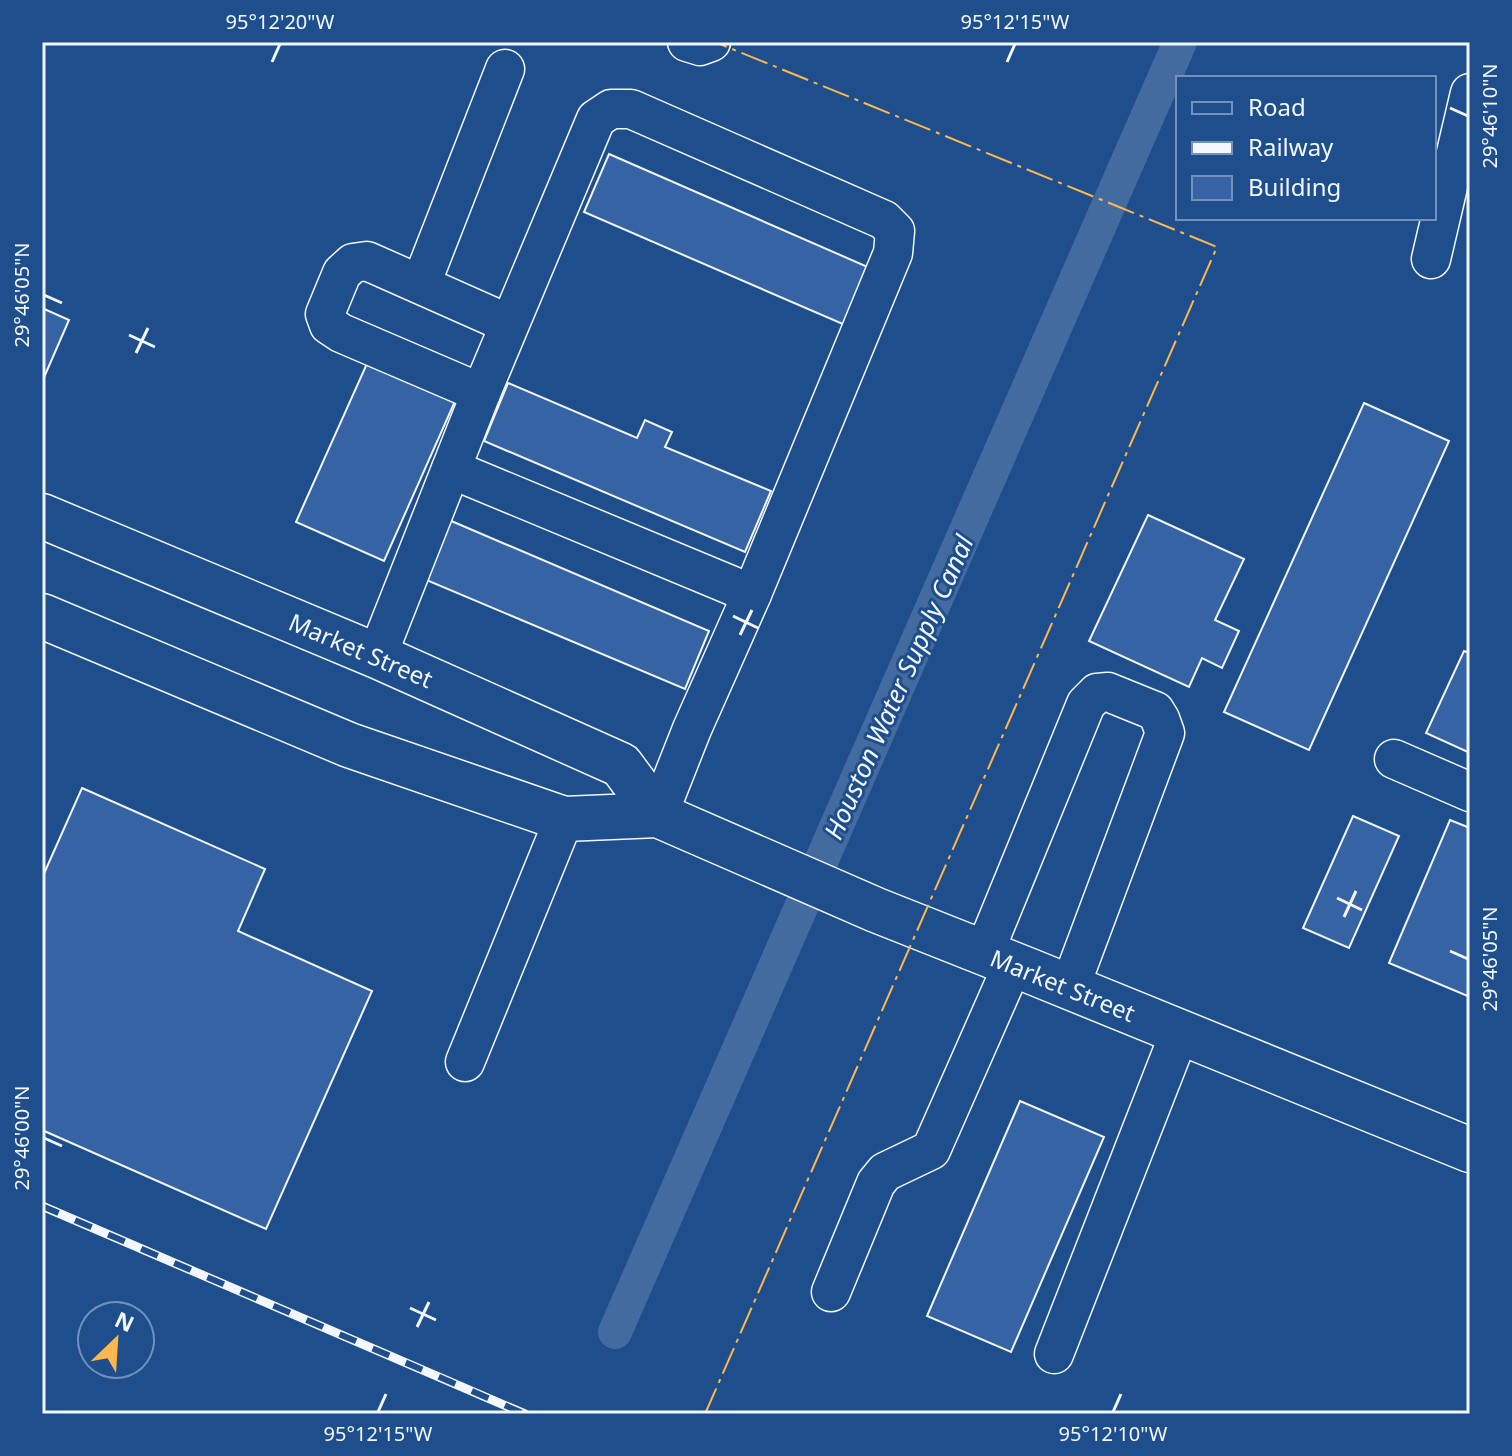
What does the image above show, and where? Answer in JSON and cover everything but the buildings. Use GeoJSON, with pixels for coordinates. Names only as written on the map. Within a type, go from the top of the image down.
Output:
{"type":"FeatureCollection","features":[{"type":"Feature","properties":{"kind":"main road","name":"Market Street"},"geometry":{"type":"LineString","coordinates":[[42,516],[377,656],[621,765],[658,815]]}},
{"type":"Feature","properties":{"kind":"main road","name":"Market Street"},"geometry":{"type":"LineString","coordinates":[[42,616],[349,745],[564,819],[658,815],[876,910],[1470,1150]]}},
{"type":"Feature","properties":{"kind":"street"},"geometry":{"type":"LineString","coordinates":[[687,42],[700,46],[711,42]]}},
{"type":"Feature","properties":{"kind":"street"},"geometry":{"type":"LineString","coordinates":[[421,284],[505,69]]}},
{"type":"Feature","properties":{"kind":"street"},"geometry":{"type":"LineString","coordinates":[[1431,259],[1470,93]]}},
{"type":"Feature","properties":{"kind":"street"},"geometry":{"type":"LineString","coordinates":[[377,656],[509,324],[596,119],[611,109],[631,109],[884,220],[895,231],[893,253],[658,815]]}},
{"type":"Feature","properties":{"kind":"street"},"geometry":{"type":"LineString","coordinates":[[481,393],[341,333],[329,325],[325,314],[342,273],[353,263],[367,261],[509,324]]}},
{"type":"Feature","properties":{"kind":"street"},"geometry":{"type":"LineString","coordinates":[[451,469],[752,594]]}},
{"type":"Feature","properties":{"kind":"street"},"geometry":{"type":"LineString","coordinates":[[831,1292],[876,1183],[885,1172],[931,1150],[1086,704],[1097,693],[1108,692],[1155,711],[1165,733],[1070,987]]}},
{"type":"Feature","properties":{"kind":"street"},"geometry":{"type":"LineString","coordinates":[[1394,759],[1470,792]]}},
{"type":"Feature","properties":{"kind":"street"},"geometry":{"type":"LineString","coordinates":[[465,1062],[564,819]]}},
{"type":"Feature","properties":{"kind":"street"},"geometry":{"type":"LineString","coordinates":[[1054,1354],[1180,1032]]}},
{"type":"Feature","properties":{"kind":"waterway","name":"Houston Water Supply Canal"},"geometry":{"type":"LineString","coordinates":[[615,1332],[1180,42]]}},
{"type":"Feature","properties":{"kind":"railway"},"geometry":{"type":"LineString","coordinates":[[42,1206],[525,1414]]}},
{"type":"Feature","properties":{"kind":"power"},"geometry":{"type":"LineString","coordinates":[[705,1414],[1217,247],[715,42]]}}]}
